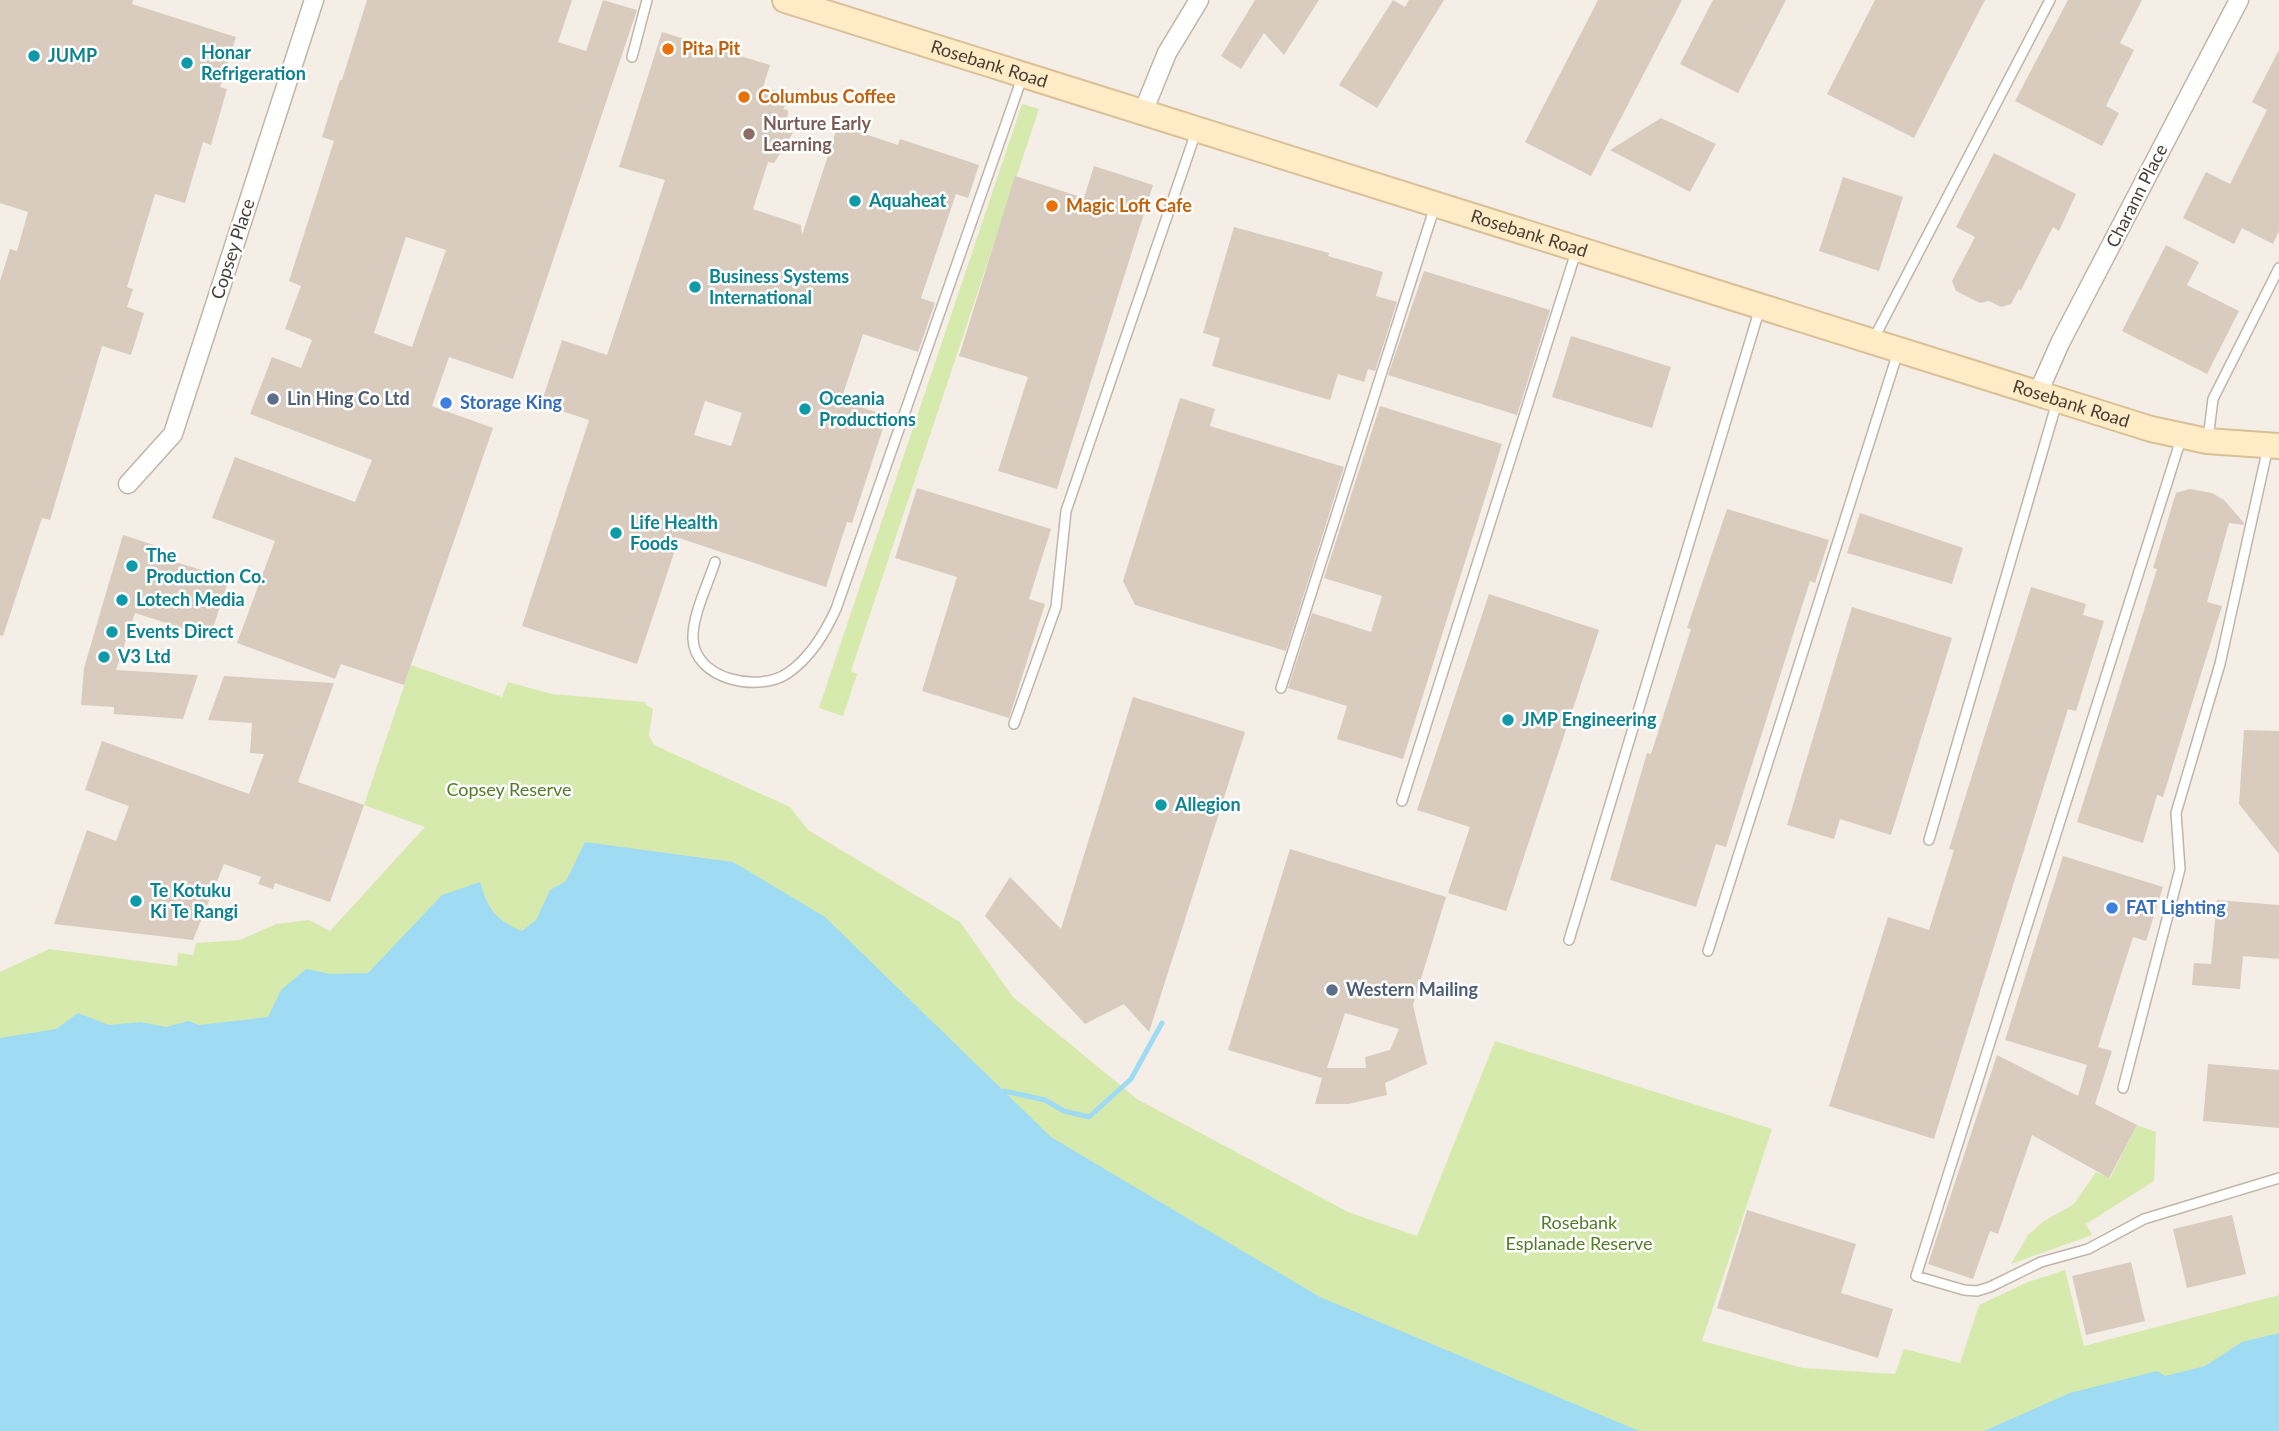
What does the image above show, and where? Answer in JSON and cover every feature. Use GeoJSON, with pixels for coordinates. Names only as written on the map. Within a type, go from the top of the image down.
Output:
{"type":"FeatureCollection","features":[{"type":"Feature","properties":{"kind":"main road","name":"Rosebank Road"},"geometry":{"type":"LineString","coordinates":[[785,0],[2048,397],[2182,437],[2274,445]]}},
{"type":"Feature","properties":{"kind":"street","name":"Copsey Place"},"geometry":{"type":"LineString","coordinates":[[128,484],[173,433],[314,0]]}},
{"type":"Feature","properties":{"kind":"street"},"geometry":{"type":"LineString","coordinates":[[1143,112],[1167,54],[1199,0]]}},
{"type":"Feature","properties":{"kind":"street","name":"Charann Place"},"geometry":{"type":"LineString","coordinates":[[2048,397],[2066,331],[2239,0]]}},
{"type":"Feature","properties":{"kind":"lane"},"geometry":{"type":"LineString","coordinates":[[632,57],[648,0]]}},
{"type":"Feature","properties":{"kind":"lane"},"geometry":{"type":"LineString","coordinates":[[1872,341],[2050,0]]}},
{"type":"Feature","properties":{"kind":"lane"},"geometry":{"type":"LineString","coordinates":[[715,562],[694,625],[693,641],[702,662],[708,670],[752,682],[770,681],[787,674],[826,632],[836,609],[1023,75]]}},
{"type":"Feature","properties":{"kind":"lane"},"geometry":{"type":"LineString","coordinates":[[1014,724],[1056,607],[1066,511],[1197,129]]}},
{"type":"Feature","properties":{"kind":"lane"},"geometry":{"type":"LineString","coordinates":[[1281,688],[1435,204]]}},
{"type":"Feature","properties":{"kind":"lane"},"geometry":{"type":"LineString","coordinates":[[1402,801],[1577,249]]}},
{"type":"Feature","properties":{"kind":"lane"},"geometry":{"type":"LineString","coordinates":[[2207,441],[2213,399],[2279,268]]}},
{"type":"Feature","properties":{"kind":"lane"},"geometry":{"type":"LineString","coordinates":[[1569,940],[1760,306]]}},
{"type":"Feature","properties":{"kind":"lane"},"geometry":{"type":"LineString","coordinates":[[1708,951],[1899,350]]}},
{"type":"Feature","properties":{"kind":"lane"},"geometry":{"type":"LineString","coordinates":[[1929,840],[2048,397]]}},
{"type":"Feature","properties":{"kind":"lane"},"geometry":{"type":"LineString","coordinates":[[2182,437],[1916,1276],[1964,1290],[1977,1291],[2041,1262],[2088,1249],[2144,1219],[2279,1178]]}},
{"type":"Feature","properties":{"kind":"lane"},"geometry":{"type":"LineString","coordinates":[[2123,1088],[2180,869],[2176,813],[2220,664],[2274,445]]}},
{"type":"Feature","properties":{"kind":"green space"},"geometry":{"type":"Polygon","coordinates":[[[1022,104],[1039,109],[851,671],[857,674],[843,716],[819,708],[1022,104]]]}},
{"type":"Feature","properties":{"kind":"green space"},"geometry":{"type":"Polygon","coordinates":[[[411,665],[502,697],[508,682],[552,694],[645,702],[653,709],[649,735],[654,745],[790,807],[808,830],[960,922],[1013,997],[1137,1099],[1348,1212],[1417,1236],[1495,1041],[1772,1129],[1702,1341],[1803,1368],[1895,1374],[1904,1349],[1960,1363],[1979,1305],[2028,1282],[2065,1270],[2084,1346],[2279,1295],[2279,1431],[0,1431],[0,972],[49,949],[177,966],[178,953],[193,955],[196,943],[240,940],[276,924],[309,920],[330,931],[425,827],[364,805],[411,665]]]}},
{"type":"Feature","properties":{"kind":"green space"},"geometry":{"type":"Polygon","coordinates":[[[2137,1125],[2156,1132],[2154,1181],[2086,1224],[2092,1235],[2011,1264],[2028,1235],[2044,1221],[2074,1204],[2096,1172],[2110,1178],[2137,1125]]]}},
{"type":"Feature","properties":{"kind":"water"},"geometry":{"type":"Polygon","coordinates":[[[585,842],[733,862],[825,917],[1051,1137],[1320,1297],[1639,1431],[0,1431],[0,1038],[56,1029],[78,1013],[109,1025],[141,1022],[166,1027],[189,1021],[199,1025],[268,1017],[281,990],[306,969],[331,974],[368,973],[442,895],[480,882],[486,900],[499,918],[522,931],[536,920],[550,890],[566,881],[585,842]]]}},
{"type":"Feature","properties":{"kind":"water"},"geometry":{"type":"Polygon","coordinates":[[[2279,1333],[2279,1431],[1984,1431],[2070,1393],[2157,1371],[2165,1376],[2205,1366],[2242,1342],[2279,1333]]]}},
{"type":"Feature","properties":{"kind":"building"},"geometry":{"type":"Polygon","coordinates":[[[0,0],[133,0],[132,4],[236,37],[220,87],[227,89],[211,145],[203,142],[185,203],[155,194],[127,287],[133,289],[127,307],[144,313],[131,355],[102,346],[50,520],[42,518],[3,636],[0,635],[0,281],[10,249],[17,251],[28,212],[0,203],[0,0]]]}},
{"type":"Feature","properties":{"kind":"building"},"geometry":{"type":"Polygon","coordinates":[[[367,0],[572,0],[558,42],[586,51],[603,0],[637,10],[513,379],[449,357],[432,406],[493,428],[404,685],[341,664],[335,679],[237,643],[275,541],[212,518],[235,457],[355,502],[372,460],[250,414],[272,357],[301,368],[312,340],[285,329],[301,286],[289,281],[334,141],[322,137],[367,0]],[[406,237],[374,333],[412,347],[446,250],[406,237]]]}},
{"type":"Feature","properties":{"kind":"building"},"geometry":{"type":"Polygon","coordinates":[[[1255,0],[1319,0],[1284,55],[1264,33],[1241,69],[1221,56],[1255,0]]]}},
{"type":"Feature","properties":{"kind":"building"},"geometry":{"type":"Polygon","coordinates":[[[1393,0],[1405,7],[1409,0],[1444,0],[1377,108],[1339,85],[1393,0]]]}},
{"type":"Feature","properties":{"kind":"building"},"geometry":{"type":"Polygon","coordinates":[[[1598,0],[1682,0],[1591,176],[1525,142],[1598,0]]]}},
{"type":"Feature","properties":{"kind":"building"},"geometry":{"type":"Polygon","coordinates":[[[1713,0],[1786,0],[1738,93],[1680,64],[1713,0]]]}},
{"type":"Feature","properties":{"kind":"building"},"geometry":{"type":"Polygon","coordinates":[[[1875,0],[1985,0],[1914,138],[1827,94],[1875,0]]]}},
{"type":"Feature","properties":{"kind":"building"},"geometry":{"type":"Polygon","coordinates":[[[2068,0],[2142,0],[2120,43],[2134,50],[2106,106],[2119,113],[2102,146],[2015,101],[2068,0]]]}},
{"type":"Feature","properties":{"kind":"building"},"geometry":{"type":"Polygon","coordinates":[[[662,32],[770,65],[763,87],[792,95],[783,109],[788,110],[787,132],[793,133],[774,163],[768,162],[753,209],[801,225],[802,235],[838,125],[898,145],[900,139],[979,165],[968,198],[956,194],[921,298],[935,303],[918,352],[863,334],[841,400],[887,416],[852,523],[847,522],[826,587],[679,538],[637,664],[522,626],[589,420],[541,404],[562,340],[607,355],[665,180],[619,167],[662,32]],[[705,401],[694,435],[731,446],[742,413],[705,401]]]}},
{"type":"Feature","properties":{"kind":"building"},"geometry":{"type":"Polygon","coordinates":[[[2279,50],[2279,231],[2273,244],[2242,228],[2234,244],[2183,218],[2206,172],[2230,184],[2267,110],[2252,102],[2279,50]]]}},
{"type":"Feature","properties":{"kind":"building"},"geometry":{"type":"Polygon","coordinates":[[[1661,118],[1716,144],[1690,192],[1610,150],[1661,118]]]}},
{"type":"Feature","properties":{"kind":"building"},"geometry":{"type":"Polygon","coordinates":[[[1994,153],[2076,194],[2059,231],[2053,227],[2021,290],[2019,289],[2011,304],[2001,307],[1989,301],[1980,303],[1956,291],[1952,281],[1975,237],[1956,227],[1994,153]]]}},
{"type":"Feature","properties":{"kind":"building"},"geometry":{"type":"Polygon","coordinates":[[[1094,166],[1153,185],[1057,489],[998,471],[1028,377],[959,356],[1015,176],[1084,198],[1094,166]]]}},
{"type":"Feature","properties":{"kind":"building"},"geometry":{"type":"Polygon","coordinates":[[[1843,177],[1903,197],[1879,271],[1819,251],[1843,177]]]}},
{"type":"Feature","properties":{"kind":"building"},"geometry":{"type":"Polygon","coordinates":[[[1234,227],[1329,253],[1328,256],[1383,272],[1376,296],[1397,302],[1375,371],[1368,369],[1364,382],[1338,374],[1330,400],[1212,366],[1220,338],[1203,333],[1234,227]]]}},
{"type":"Feature","properties":{"kind":"building"},"geometry":{"type":"Polygon","coordinates":[[[2166,245],[2199,262],[2187,285],[2239,311],[2207,374],[2122,331],[2166,245]]]}},
{"type":"Feature","properties":{"kind":"building"},"geometry":{"type":"Polygon","coordinates":[[[1424,271],[1550,310],[1517,415],[1388,375],[1424,271]]]}},
{"type":"Feature","properties":{"kind":"building"},"geometry":{"type":"Polygon","coordinates":[[[1571,336],[1671,367],[1652,428],[1552,397],[1571,336]]]}},
{"type":"Feature","properties":{"kind":"building"},"geometry":{"type":"Polygon","coordinates":[[[1180,398],[1215,409],[1210,426],[1344,467],[1286,651],[1135,605],[1123,581],[1180,398]]]}},
{"type":"Feature","properties":{"kind":"building"},"geometry":{"type":"Polygon","coordinates":[[[1380,406],[1502,444],[1403,759],[1337,739],[1347,706],[1288,688],[1312,613],[1371,632],[1382,596],[1324,578],[1380,406]]]}},
{"type":"Feature","properties":{"kind":"building"},"geometry":{"type":"Polygon","coordinates":[[[917,488],[1051,529],[1029,599],[1045,604],[1009,718],[922,691],[957,577],[895,558],[917,488]]]}},
{"type":"Feature","properties":{"kind":"building"},"geometry":{"type":"Polygon","coordinates":[[[2190,489],[2212,493],[2224,500],[2244,525],[2229,523],[2207,602],[2222,606],[2163,797],[2157,795],[2143,843],[2077,822],[2157,569],[2153,568],[2176,493],[2190,489]]]}},
{"type":"Feature","properties":{"kind":"building"},"geometry":{"type":"Polygon","coordinates":[[[1727,509],[1829,540],[1815,583],[1810,581],[1726,847],[1716,844],[1696,907],[1610,880],[1647,753],[1651,754],[1691,629],[1687,628],[1727,509]]]}},
{"type":"Feature","properties":{"kind":"building"},"geometry":{"type":"Polygon","coordinates":[[[1860,513],[1963,548],[1952,584],[1847,553],[1860,513]]]}},
{"type":"Feature","properties":{"kind":"building"},"geometry":{"type":"Polygon","coordinates":[[[123,535],[157,546],[154,555],[229,579],[210,637],[135,613],[116,670],[198,675],[183,719],[114,714],[114,707],[81,705],[84,668],[123,535]]]}},
{"type":"Feature","properties":{"kind":"building"},"geometry":{"type":"Polygon","coordinates":[[[2031,587],[2086,604],[2083,615],[2104,621],[2076,711],[2068,709],[1934,1139],[1829,1106],[1888,917],[1929,930],[1954,850],[1949,849],[2031,587]]]}},
{"type":"Feature","properties":{"kind":"building","name":"JMP Engineering"},"geometry":{"type":"Polygon","coordinates":[[[1489,594],[1599,630],[1506,911],[1448,893],[1470,827],[1417,810],[1489,594]]]}},
{"type":"Feature","properties":{"kind":"building"},"geometry":{"type":"Polygon","coordinates":[[[1852,607],[1952,638],[1891,835],[1840,819],[1834,839],[1787,825],[1852,607]]]}},
{"type":"Feature","properties":{"kind":"building"},"geometry":{"type":"Polygon","coordinates":[[[224,676],[334,683],[298,782],[364,805],[330,902],[275,883],[273,889],[258,884],[261,877],[224,864],[193,940],[54,924],[87,830],[116,841],[129,806],[85,790],[102,741],[249,794],[264,754],[250,753],[252,723],[208,720],[224,676]]]}},
{"type":"Feature","properties":{"kind":"building","name":"Allegion"},"geometry":{"type":"Polygon","coordinates":[[[1133,697],[1245,732],[1149,1032],[1124,1004],[1085,1024],[985,916],[1010,877],[1061,929],[1133,697]]]}},
{"type":"Feature","properties":{"kind":"building"},"geometry":{"type":"Polygon","coordinates":[[[2244,730],[2279,731],[2279,854],[2239,804],[2244,730]]]}},
{"type":"Feature","properties":{"kind":"building","name":"Western Mailing"},"geometry":{"type":"Polygon","coordinates":[[[1290,849],[1446,897],[1413,1005],[1427,1064],[1385,1083],[1387,1095],[1348,1104],[1315,1104],[1322,1078],[1228,1050],[1290,849]],[[1345,1013],[1327,1068],[1366,1068],[1365,1057],[1390,1050],[1399,1029],[1345,1013]]]}},
{"type":"Feature","properties":{"kind":"building"},"geometry":{"type":"Polygon","coordinates":[[[2063,856],[2163,887],[2146,941],[2133,937],[2098,1047],[2112,1051],[2095,1104],[2137,1125],[2109,1178],[2032,1135],[1998,1234],[1990,1231],[1973,1279],[1928,1264],[1997,1055],[2078,1096],[2087,1065],[2005,1040],[2063,856]]]}},
{"type":"Feature","properties":{"kind":"building"},"geometry":{"type":"Polygon","coordinates":[[[2217,900],[2279,905],[2279,959],[2243,956],[2240,989],[2192,985],[2194,963],[2211,964],[2217,900]]]}},
{"type":"Feature","properties":{"kind":"building"},"geometry":{"type":"Polygon","coordinates":[[[2208,1064],[2279,1070],[2279,1128],[2203,1121],[2208,1064]]]}},
{"type":"Feature","properties":{"kind":"building"},"geometry":{"type":"Polygon","coordinates":[[[1747,1210],[1856,1244],[1841,1293],[1893,1309],[1878,1358],[1717,1308],[1747,1210]]]}},
{"type":"Feature","properties":{"kind":"building"},"geometry":{"type":"Polygon","coordinates":[[[2232,1215],[2246,1274],[2187,1288],[2173,1229],[2232,1215]]]}},
{"type":"Feature","properties":{"kind":"building"},"geometry":{"type":"Polygon","coordinates":[[[2131,1262],[2145,1321],[2086,1335],[2072,1276],[2131,1262]]]}},
{"type":"Feature","properties":{"kind":"waterway"},"geometry":{"type":"LineString","coordinates":[[1004,1091],[1045,1100],[1064,1111],[1089,1117],[1131,1079],[1162,1023]]}},
{"type":"Feature","properties":{"kind":"place","name":"Pita Pit"},"geometry":{"type":"Point","coordinates":[668,49]}},
{"type":"Feature","properties":{"kind":"place","name":"JUMP"},"geometry":{"type":"Point","coordinates":[34,56]}},
{"type":"Feature","properties":{"kind":"place","name":"Honar Refrigeration"},"geometry":{"type":"Point","coordinates":[187,63]}},
{"type":"Feature","properties":{"kind":"place","name":"Columbus Coffee"},"geometry":{"type":"Point","coordinates":[744,97]}},
{"type":"Feature","properties":{"kind":"place","name":"Nurture Early Learning"},"geometry":{"type":"Point","coordinates":[749,134]}},
{"type":"Feature","properties":{"kind":"place","name":"Aquaheat"},"geometry":{"type":"Point","coordinates":[855,201]}},
{"type":"Feature","properties":{"kind":"place","name":"Magic Loft Cafe"},"geometry":{"type":"Point","coordinates":[1052,206]}},
{"type":"Feature","properties":{"kind":"place","name":"Business Systems International"},"geometry":{"type":"Point","coordinates":[695,287]}},
{"type":"Feature","properties":{"kind":"place","name":"Lin Hing Co Ltd"},"geometry":{"type":"Point","coordinates":[273,399]}},
{"type":"Feature","properties":{"kind":"place","name":"Storage King"},"geometry":{"type":"Point","coordinates":[446,403]}},
{"type":"Feature","properties":{"kind":"place","name":"Oceania Productions"},"geometry":{"type":"Point","coordinates":[805,409]}},
{"type":"Feature","properties":{"kind":"place","name":"Life Health Foods"},"geometry":{"type":"Point","coordinates":[616,533]}},
{"type":"Feature","properties":{"kind":"place","name":"The Production Co."},"geometry":{"type":"Point","coordinates":[132,566]}},
{"type":"Feature","properties":{"kind":"place","name":"Lotech Media"},"geometry":{"type":"Point","coordinates":[122,600]}},
{"type":"Feature","properties":{"kind":"place","name":"Events Direct"},"geometry":{"type":"Point","coordinates":[112,632]}},
{"type":"Feature","properties":{"kind":"place","name":"V3 Ltd"},"geometry":{"type":"Point","coordinates":[104,657]}},
{"type":"Feature","properties":{"kind":"place","name":"JMP Engineering"},"geometry":{"type":"Point","coordinates":[1508,720]}},
{"type":"Feature","properties":{"kind":"place","name":"Allegion"},"geometry":{"type":"Point","coordinates":[1161,805]}},
{"type":"Feature","properties":{"kind":"place","name":"Te Kotuku Ki Te Rangi"},"geometry":{"type":"Point","coordinates":[136,901]}},
{"type":"Feature","properties":{"kind":"place","name":"FAT Lighting"},"geometry":{"type":"Point","coordinates":[2112,908]}},
{"type":"Feature","properties":{"kind":"place","name":"Western Mailing"},"geometry":{"type":"Point","coordinates":[1332,990]}},
{"type":"Feature","properties":{"kind":"park label","name":"Copsey Reserve"},"geometry":{"type":"Point","coordinates":[509,790]}},
{"type":"Feature","properties":{"kind":"park label","name":"Rosebank Esplanade Reserve"},"geometry":{"type":"Point","coordinates":[1579,1233]}}]}
